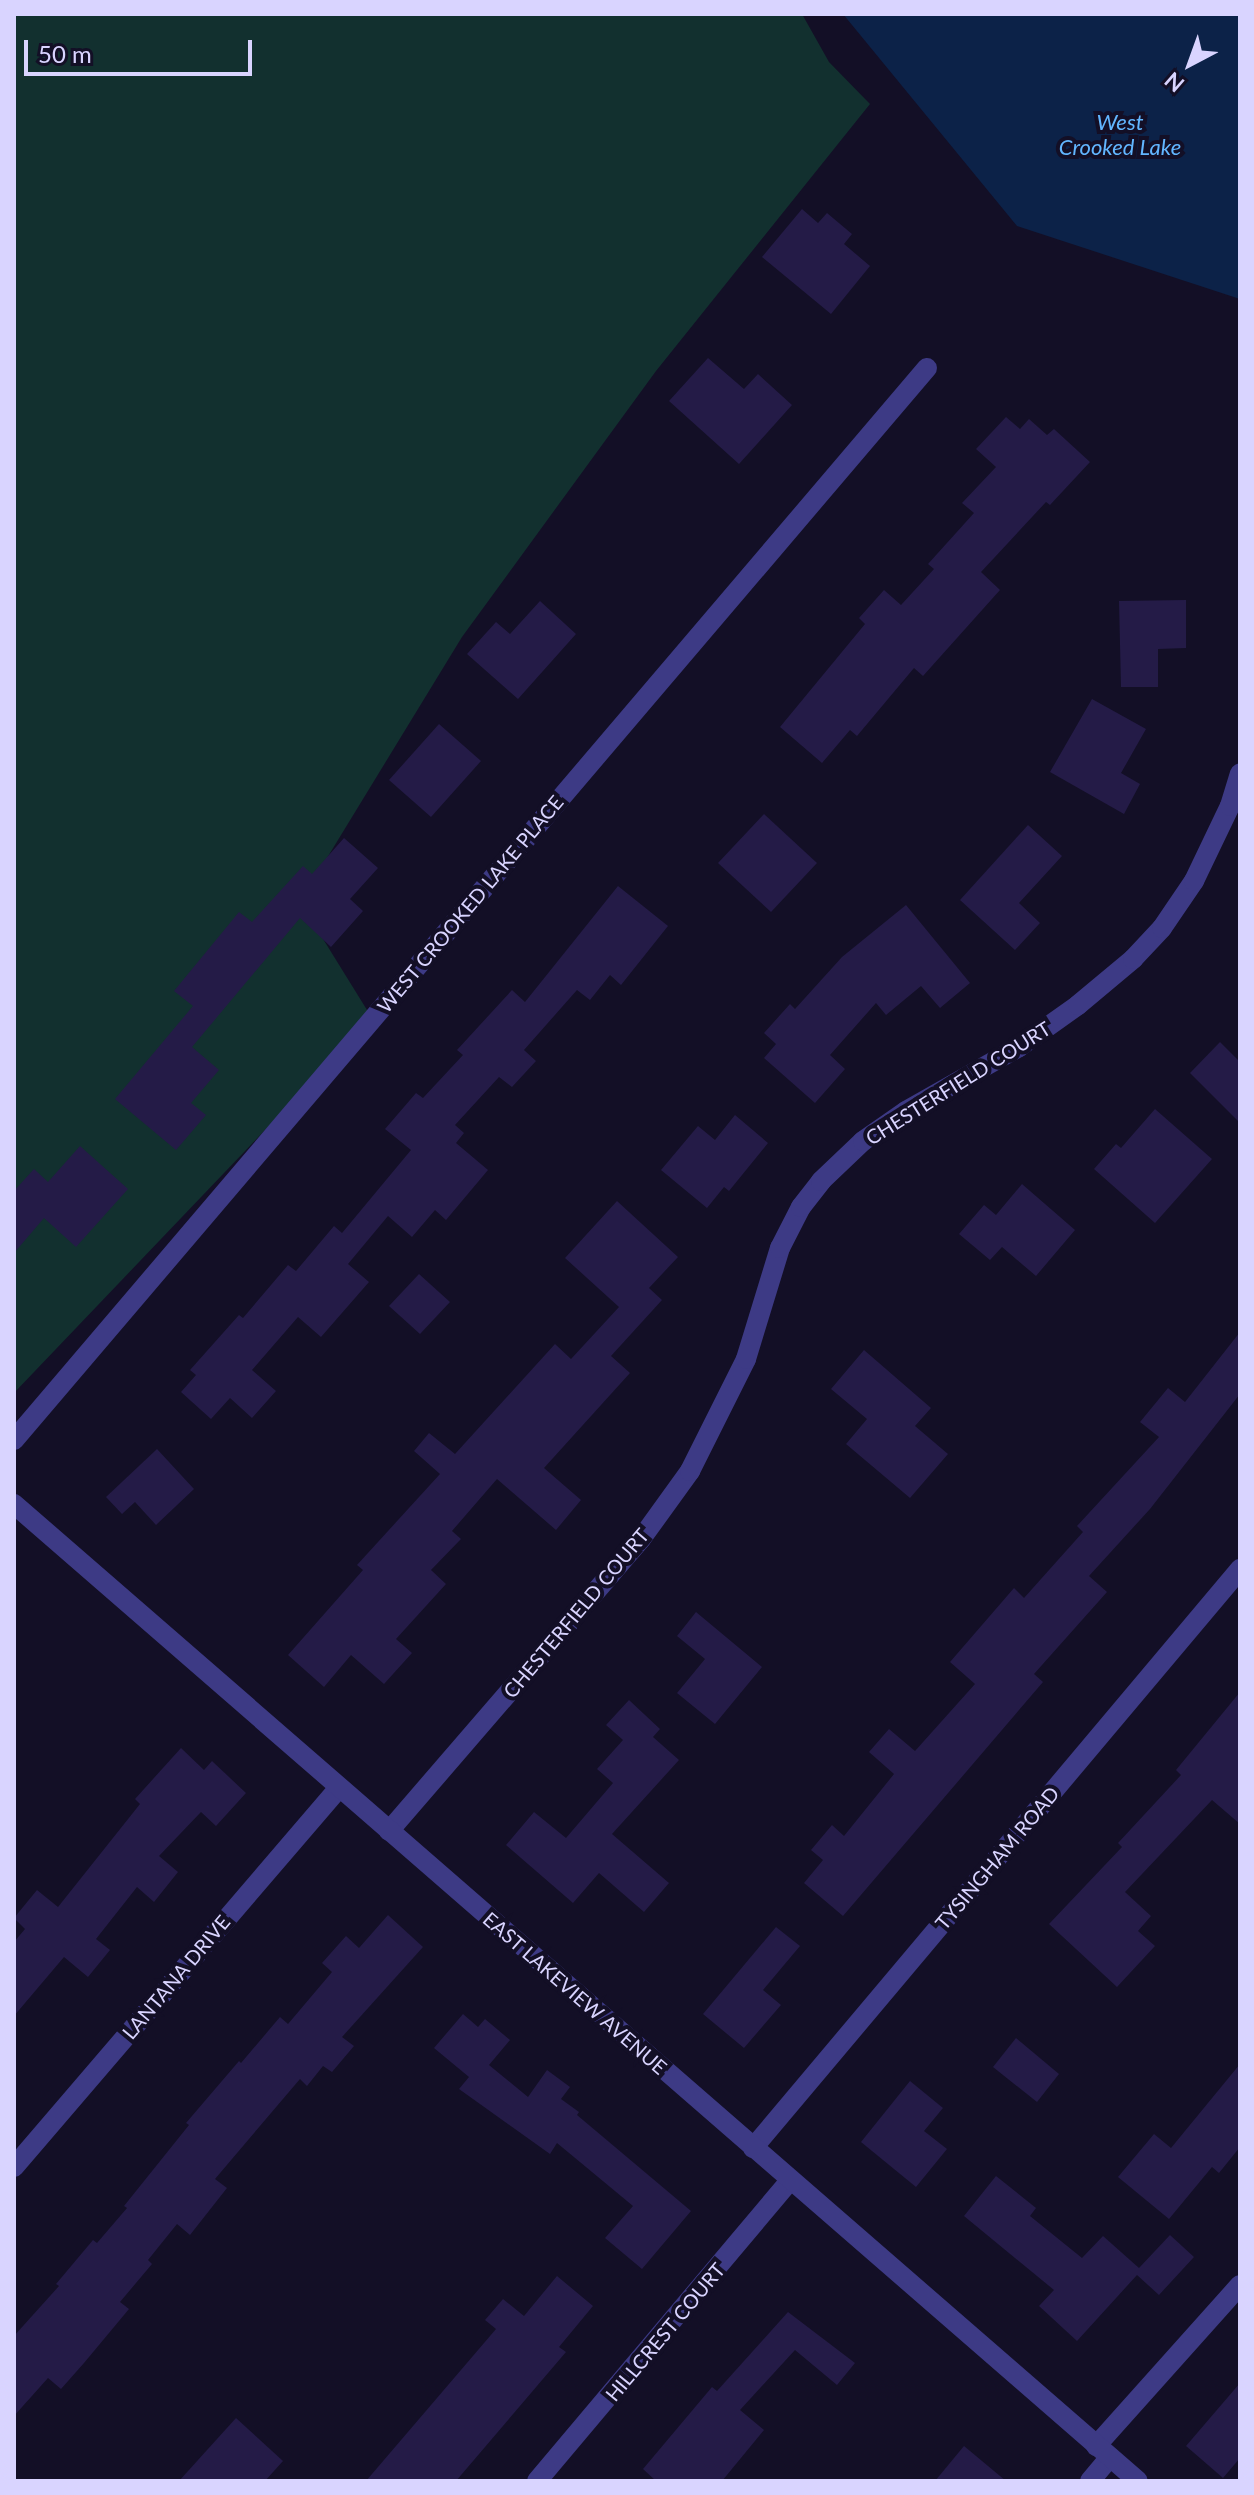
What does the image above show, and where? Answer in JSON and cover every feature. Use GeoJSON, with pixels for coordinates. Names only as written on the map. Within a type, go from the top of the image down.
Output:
{"type":"FeatureCollection","features":[{"type":"Feature","properties":{"kind":"street","name":"WEST CROOKED LAKE PLACE"},"geometry":{"type":"LineString","coordinates":[[14,1440],[927,368]]}},
{"type":"Feature","properties":{"kind":"street","name":"CHESTERFIELD COURT"},"geometry":{"type":"LineString","coordinates":[[389,1831],[641,1539],[690,1471],[720,1418],[746,1359],[780,1248],[801,1207],[821,1181],[863,1141],[906,1111],[1019,1047],[1078,1005],[1133,959],[1162,928],[1194,881],[1230,806],[1240,774]]}},
{"type":"Feature","properties":{"kind":"street","name":"EAST LAKEVIEW AVENUE"},"geometry":{"type":"LineString","coordinates":[[14,1504],[1138,2481]]}},
{"type":"Feature","properties":{"kind":"street","name":"TYSINGHAM ROAD"},"geometry":{"type":"LineString","coordinates":[[753,2148],[1240,1569]]}},
{"type":"Feature","properties":{"kind":"street","name":"LANTANA DRIVE"},"geometry":{"type":"LineString","coordinates":[[14,2167],[339,1788]]}},
{"type":"Feature","properties":{"kind":"street","name":"HILLCREST COURT"},"geometry":{"type":"LineString","coordinates":[[537,2481],[790,2181]]}},
{"type":"Feature","properties":{"kind":"street"},"geometry":{"type":"LineString","coordinates":[[1090,2481],[1103,2452],[1240,2285]]}},
{"type":"Feature","properties":{"kind":"green space"},"geometry":{"type":"Polygon","coordinates":[[[14,14],[802,14],[829,62],[870,104],[656,371],[462,637],[316,876],[315,926],[372,1018],[14,1393],[14,14]]]}},
{"type":"Feature","properties":{"kind":"water","name":"West Crooked Lake"},"geometry":{"type":"Polygon","coordinates":[[[843,14],[1240,14],[1240,299],[1017,226],[843,14]]]}},
{"type":"Feature","properties":{"kind":"building"},"geometry":{"type":"Polygon","coordinates":[[[802,209],[818,223],[827,213],[852,234],[844,244],[870,266],[831,314],[762,257],[802,209]]]}},
{"type":"Feature","properties":{"kind":"building"},"geometry":{"type":"Polygon","coordinates":[[[708,358],[744,389],[758,374],[792,405],[739,464],[669,401],[708,358]]]}},
{"type":"Feature","properties":{"kind":"building"},"geometry":{"type":"Polygon","coordinates":[[[1006,417],[1020,429],[1029,419],[1047,435],[1054,429],[1090,462],[1050,505],[1046,502],[981,572],[1000,590],[923,676],[914,668],[857,736],[850,730],[822,763],[780,727],[865,624],[859,618],[884,590],[901,605],[934,569],[928,564],[974,513],[962,503],[996,467],[976,449],[1006,417]]]}},
{"type":"Feature","properties":{"kind":"building"},"geometry":{"type":"Polygon","coordinates":[[[1186,600],[1186,648],[1158,649],[1158,687],[1121,687],[1119,601],[1186,600]]]}},
{"type":"Feature","properties":{"kind":"building"},"geometry":{"type":"Polygon","coordinates":[[[540,601],[576,634],[518,699],[467,654],[496,622],[510,634],[540,601]]]}},
{"type":"Feature","properties":{"kind":"building"},"geometry":{"type":"Polygon","coordinates":[[[1092,699],[1146,729],[1121,773],[1140,784],[1124,814],[1050,772],[1092,699]]]}},
{"type":"Feature","properties":{"kind":"building"},"geometry":{"type":"Polygon","coordinates":[[[439,724],[481,761],[431,817],[389,780],[439,724]]]}},
{"type":"Feature","properties":{"kind":"building"},"geometry":{"type":"Polygon","coordinates":[[[764,814],[817,863],[771,912],[718,863],[764,814]]]}},
{"type":"Feature","properties":{"kind":"building"},"geometry":{"type":"Polygon","coordinates":[[[1028,825],[1062,856],[1019,903],[1040,923],[1015,950],[960,900],[1028,825]]]}},
{"type":"Feature","properties":{"kind":"building"},"geometry":{"type":"Polygon","coordinates":[[[344,838],[378,868],[350,899],[363,911],[331,947],[300,918],[192,1047],[219,1070],[191,1103],[206,1115],[176,1150],[115,1099],[193,1006],[174,991],[239,912],[252,922],[303,866],[312,874],[344,838]]]}},
{"type":"Feature","properties":{"kind":"building"},"geometry":{"type":"Polygon","coordinates":[[[618,886],[668,926],[621,985],[610,975],[590,1000],[577,990],[524,1050],[536,1061],[512,1087],[499,1077],[455,1125],[464,1133],[456,1143],[488,1170],[446,1220],[435,1210],[412,1237],[388,1216],[348,1264],[369,1282],[321,1337],[298,1317],[252,1370],[276,1391],[252,1418],[230,1398],[211,1419],[181,1392],[196,1375],[190,1370],[239,1315],[243,1318],[288,1265],[296,1271],[334,1226],[342,1233],[411,1150],[385,1129],[416,1093],[423,1098],[463,1055],[457,1050],[512,990],[525,1002],[618,886]]]}},
{"type":"Feature","properties":{"kind":"building"},"geometry":{"type":"Polygon","coordinates":[[[906,905],[970,983],[940,1008],[921,986],[886,1015],[876,1003],[830,1055],[845,1069],[815,1103],[764,1058],[776,1044],[764,1033],[790,1004],[795,1009],[842,957],[906,905]]]}},
{"type":"Feature","properties":{"kind":"building"},"geometry":{"type":"Polygon","coordinates":[[[1220,1042],[1240,1062],[1240,1123],[1190,1073],[1220,1042]]]}},
{"type":"Feature","properties":{"kind":"building"},"geometry":{"type":"Polygon","coordinates":[[[1155,1109],[1212,1159],[1155,1223],[1094,1169],[1116,1144],[1121,1148],[1155,1109]]]}},
{"type":"Feature","properties":{"kind":"building"},"geometry":{"type":"Polygon","coordinates":[[[735,1115],[768,1143],[729,1191],[724,1187],[707,1208],[661,1170],[698,1126],[715,1140],[735,1115]]]}},
{"type":"Feature","properties":{"kind":"building"},"geometry":{"type":"Polygon","coordinates":[[[80,1146],[128,1189],[76,1247],[44,1218],[14,1253],[14,1191],[34,1169],[48,1182],[80,1146]]]}},
{"type":"Feature","properties":{"kind":"building"},"geometry":{"type":"Polygon","coordinates":[[[1022,1184],[1075,1230],[1036,1276],[1002,1247],[990,1260],[959,1234],[984,1205],[996,1215],[1022,1184]]]}},
{"type":"Feature","properties":{"kind":"building"},"geometry":{"type":"Polygon","coordinates":[[[617,1201],[678,1257],[649,1288],[662,1300],[611,1356],[630,1373],[544,1468],[581,1500],[556,1530],[497,1479],[452,1531],[461,1539],[431,1570],[446,1584],[396,1639],[412,1653],[384,1684],[351,1655],[324,1687],[288,1655],[363,1570],[357,1565],[440,1474],[414,1451],[429,1433],[455,1454],[555,1344],[571,1359],[619,1307],[565,1258],[617,1201]]]}},
{"type":"Feature","properties":{"kind":"building"},"geometry":{"type":"Polygon","coordinates":[[[419,1274],[450,1302],[420,1334],[389,1306],[419,1274]]]}},
{"type":"Feature","properties":{"kind":"building"},"geometry":{"type":"Polygon","coordinates":[[[1240,1332],[1240,1394],[1150,1509],[1089,1576],[1107,1592],[1034,1674],[1043,1682],[843,1916],[804,1883],[823,1860],[811,1850],[832,1825],[844,1836],[894,1774],[869,1752],[889,1729],[915,1751],[975,1684],[950,1662],[1014,1588],[1024,1598],[1083,1532],[1077,1526],[1159,1437],[1140,1422],[1168,1388],[1185,1402],[1240,1332]]]}},
{"type":"Feature","properties":{"kind":"building"},"geometry":{"type":"Polygon","coordinates":[[[864,1350],[931,1408],[915,1426],[948,1454],[910,1498],[846,1444],[867,1419],[831,1389],[864,1350]]]}},
{"type":"Feature","properties":{"kind":"building"},"geometry":{"type":"Polygon","coordinates":[[[157,1449],[194,1489],[156,1525],[135,1502],[122,1514],[106,1497],[157,1449]]]}},
{"type":"Feature","properties":{"kind":"building"},"geometry":{"type":"Polygon","coordinates":[[[696,1612],[762,1667],[715,1724],[677,1693],[705,1659],[677,1636],[696,1612]]]}},
{"type":"Feature","properties":{"kind":"building"},"geometry":{"type":"Polygon","coordinates":[[[1240,1692],[1240,1824],[1212,1800],[1125,1892],[1151,1916],[1138,1931],[1155,1946],[1117,1987],[1049,1924],[1122,1847],[1118,1843],[1181,1775],[1176,1770],[1240,1692]]]}},
{"type":"Feature","properties":{"kind":"building"},"geometry":{"type":"Polygon","coordinates":[[[629,1700],[660,1729],[653,1737],[679,1760],[612,1834],[669,1883],[644,1912],[599,1873],[573,1903],[506,1845],[534,1812],[566,1838],[613,1783],[597,1769],[623,1740],[606,1725],[629,1700]]]}},
{"type":"Feature","properties":{"kind":"building"},"geometry":{"type":"Polygon","coordinates":[[[181,1748],[204,1770],[212,1761],[246,1793],[216,1826],[201,1812],[159,1856],[178,1872],[154,1902],[137,1887],[96,1939],[110,1950],[88,1977],[64,1957],[14,2016],[14,1942],[25,1929],[14,1918],[37,1890],[58,1907],[140,1804],[135,1799],[181,1748]]]}},
{"type":"Feature","properties":{"kind":"building"},"geometry":{"type":"Polygon","coordinates":[[[388,1915],[423,1947],[342,2037],[354,2046],[332,2072],[323,2066],[307,2086],[300,2079],[215,2179],[227,2188],[190,2235],[177,2224],[148,2260],[152,2264],[120,2302],[129,2309],[84,2363],[61,2389],[48,2378],[14,2416],[14,2336],[59,2286],[56,2284],[93,2240],[97,2243],[127,2208],[124,2206],[189,2125],[186,2123],[239,2061],[241,2063],[280,2017],[288,2024],[332,1972],[322,1963],[346,1936],[359,1948],[388,1915]]]}},
{"type":"Feature","properties":{"kind":"building"},"geometry":{"type":"Polygon","coordinates":[[[776,1927],[800,1946],[763,1990],[781,2005],[744,2048],[703,2014],[776,1927]]]}},
{"type":"Feature","properties":{"kind":"building"},"geometry":{"type":"Polygon","coordinates":[[[463,2014],[478,2027],[485,2019],[510,2040],[489,2065],[528,2097],[547,2070],[570,2087],[561,2099],[579,2112],[577,2115],[691,2211],[642,2269],[605,2238],[633,2206],[557,2143],[550,2154],[459,2089],[469,2077],[434,2048],[463,2014]]]}},
{"type":"Feature","properties":{"kind":"building"},"geometry":{"type":"Polygon","coordinates":[[[1016,2038],[1059,2074],[1037,2102],[993,2067],[1016,2038]]]}},
{"type":"Feature","properties":{"kind":"building"},"geometry":{"type":"Polygon","coordinates":[[[1240,2064],[1240,2147],[1219,2173],[1212,2167],[1169,2219],[1118,2177],[1154,2134],[1171,2148],[1240,2064]]]}},
{"type":"Feature","properties":{"kind":"building"},"geometry":{"type":"Polygon","coordinates":[[[910,2081],[943,2108],[924,2131],[947,2149],[916,2187],[861,2142],[910,2081]]]}},
{"type":"Feature","properties":{"kind":"building"},"geometry":{"type":"Polygon","coordinates":[[[996,2176],[1036,2208],[1030,2216],[1082,2258],[1103,2236],[1139,2268],[1170,2235],[1194,2257],[1159,2295],[1137,2275],[1077,2341],[1039,2306],[1054,2290],[964,2216],[996,2176]]]}},
{"type":"Feature","properties":{"kind":"building"},"geometry":{"type":"Polygon","coordinates":[[[557,2276],[593,2306],[559,2347],[566,2352],[456,2481],[366,2481],[496,2329],[485,2320],[503,2299],[524,2316],[557,2276]]]}},
{"type":"Feature","properties":{"kind":"building"},"geometry":{"type":"Polygon","coordinates":[[[788,2312],[855,2363],[837,2385],[795,2350],[740,2410],[764,2430],[722,2481],[656,2481],[643,2469],[712,2387],[717,2391],[788,2312]]]}},
{"type":"Feature","properties":{"kind":"building"},"geometry":{"type":"Polygon","coordinates":[[[1240,2383],[1240,2458],[1223,2478],[1186,2446],[1240,2383]]]}},
{"type":"Feature","properties":{"kind":"building"},"geometry":{"type":"Polygon","coordinates":[[[236,2418],[283,2461],[265,2481],[179,2481],[236,2418]]]}},
{"type":"Feature","properties":{"kind":"building"},"geometry":{"type":"Polygon","coordinates":[[[964,2446],[1006,2481],[935,2481],[964,2446]]]}}]}
